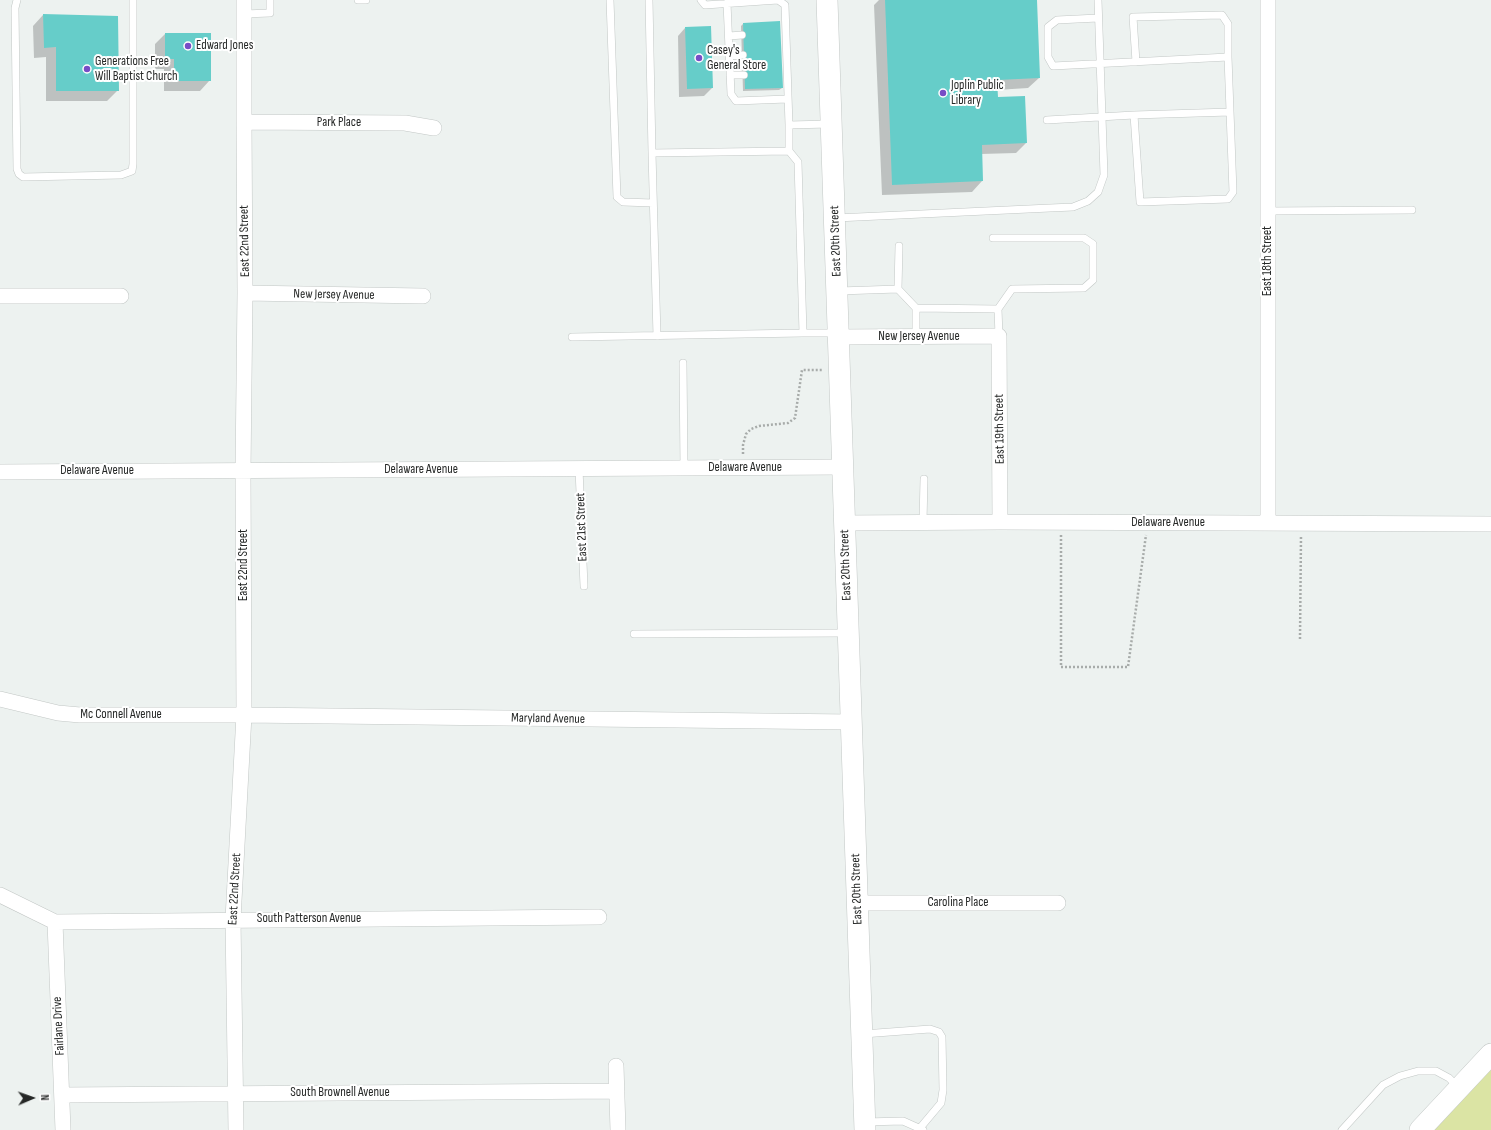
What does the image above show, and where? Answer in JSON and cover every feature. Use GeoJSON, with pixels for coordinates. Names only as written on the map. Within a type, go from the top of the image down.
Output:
{"type":"FeatureCollection","features":[{"type":"Feature","properties":{"kind":"main road"},"geometry":{"type":"LineString","coordinates":[[818,0],[828,27]]}},
{"type":"Feature","properties":{"kind":"main road","name":"East 20th Street"},"geometry":{"type":"LineString","coordinates":[[827,0],[865,1126]]}},
{"type":"Feature","properties":{"kind":"main road"},"geometry":{"type":"LineString","coordinates":[[828,27],[840,0]]}},
{"type":"Feature","properties":{"kind":"main road"},"geometry":{"type":"LineString","coordinates":[[1420,1130],[1491,1054]]}},
{"type":"Feature","properties":{"kind":"street","name":"East 18th Street"},"geometry":{"type":"LineString","coordinates":[[1268,0],[1268,523]]}},
{"type":"Feature","properties":{"kind":"street","name":"East 22nd Street"},"geometry":{"type":"LineString","coordinates":[[236,1130],[234,1094],[233,920],[244,715],[244,7]]}},
{"type":"Feature","properties":{"kind":"street","name":"Park Place"},"geometry":{"type":"LineString","coordinates":[[244,122],[404,124],[434,128]]}},
{"type":"Feature","properties":{"kind":"street","name":"New Jersey Avenue"},"geometry":{"type":"LineString","coordinates":[[245,293],[423,296]]}},
{"type":"Feature","properties":{"kind":"street"},"geometry":{"type":"LineString","coordinates":[[0,296],[121,296]]}},
{"type":"Feature","properties":{"kind":"street","name":"New Jersey Avenue"},"geometry":{"type":"LineString","coordinates":[[838,335],[916,337],[999,336]]}},
{"type":"Feature","properties":{"kind":"street","name":"East 19th Street"},"geometry":{"type":"LineString","coordinates":[[999,336],[1000,522]]}},
{"type":"Feature","properties":{"kind":"street","name":"Delaware Avenue"},"geometry":{"type":"LineString","coordinates":[[0,472],[842,468]]}},
{"type":"Feature","properties":{"kind":"street","name":"Delaware Avenue"},"geometry":{"type":"LineString","coordinates":[[844,523],[1148,522],[1491,524]]}},
{"type":"Feature","properties":{"kind":"street","name":"Mc Connell Avenue"},"geometry":{"type":"LineString","coordinates":[[0,699],[26,706],[68,714],[244,715]]}},
{"type":"Feature","properties":{"kind":"street","name":"Maryland Avenue"},"geometry":{"type":"LineString","coordinates":[[244,715],[851,722]]}},
{"type":"Feature","properties":{"kind":"street","name":"South Patterson Avenue"},"geometry":{"type":"LineString","coordinates":[[0,895],[54,922],[599,917]]}},
{"type":"Feature","properties":{"kind":"street","name":"Carolina Place"},"geometry":{"type":"LineString","coordinates":[[858,903],[1058,903]]}},
{"type":"Feature","properties":{"kind":"street","name":"Fairlane Drive"},"geometry":{"type":"LineString","coordinates":[[54,922],[63,1130]]}},
{"type":"Feature","properties":{"kind":"street"},"geometry":{"type":"LineString","coordinates":[[616,1066],[618,1130]]}},
{"type":"Feature","properties":{"kind":"street","name":"South Brownell Avenue"},"geometry":{"type":"LineString","coordinates":[[62,1095],[617,1091]]}},
{"type":"Feature","properties":{"kind":"lane"},"geometry":{"type":"LineString","coordinates":[[17,0],[15,8],[17,168],[19,174],[23,176],[121,175],[132,171],[134,0]]}},
{"type":"Feature","properties":{"kind":"lane"},"geometry":{"type":"LineString","coordinates":[[244,7],[270,13],[270,0]]}},
{"type":"Feature","properties":{"kind":"lane"},"geometry":{"type":"LineString","coordinates":[[358,0],[366,0]]}},
{"type":"Feature","properties":{"kind":"lane"},"geometry":{"type":"LineString","coordinates":[[610,0],[617,197],[623,202],[653,203]]}},
{"type":"Feature","properties":{"kind":"lane"},"geometry":{"type":"LineString","coordinates":[[649,0],[657,336]]}},
{"type":"Feature","properties":{"kind":"lane"},"geometry":{"type":"LineString","coordinates":[[701,0],[705,5],[778,0],[785,5],[783,72],[789,125],[789,151],[798,162],[804,333]]}},
{"type":"Feature","properties":{"kind":"lane"},"geometry":{"type":"LineString","coordinates":[[835,218],[1073,207],[1088,201],[1098,192],[1104,175],[1098,0]]}},
{"type":"Feature","properties":{"kind":"lane"},"geometry":{"type":"LineString","coordinates":[[727,3],[731,94],[736,101],[787,100]]}},
{"type":"Feature","properties":{"kind":"lane"},"geometry":{"type":"LineString","coordinates":[[1134,115],[1140,202],[1228,199],[1233,192],[1228,24],[1222,15],[1133,17],[1136,62]]}},
{"type":"Feature","properties":{"kind":"lane"},"geometry":{"type":"LineString","coordinates":[[1098,18],[1057,20],[1048,27],[1048,57],[1053,66],[1228,57]]}},
{"type":"Feature","properties":{"kind":"lane"},"geometry":{"type":"LineString","coordinates":[[729,36],[742,35]]}},
{"type":"Feature","properties":{"kind":"lane"},"geometry":{"type":"LineString","coordinates":[[729,56],[743,55]]}},
{"type":"Feature","properties":{"kind":"lane"},"geometry":{"type":"LineString","coordinates":[[730,75],[744,75]]}},
{"type":"Feature","properties":{"kind":"lane"},"geometry":{"type":"LineString","coordinates":[[1047,120],[1230,112]]}},
{"type":"Feature","properties":{"kind":"lane"},"geometry":{"type":"LineString","coordinates":[[789,125],[832,124]]}},
{"type":"Feature","properties":{"kind":"lane"},"geometry":{"type":"LineString","coordinates":[[652,153],[789,151]]}},
{"type":"Feature","properties":{"kind":"lane"},"geometry":{"type":"LineString","coordinates":[[1268,211],[1412,210]]}},
{"type":"Feature","properties":{"kind":"lane"},"geometry":{"type":"LineString","coordinates":[[993,238],[1084,238],[1093,244],[1093,280],[1084,288],[1012,289],[998,309],[999,336]]}},
{"type":"Feature","properties":{"kind":"lane"},"geometry":{"type":"LineString","coordinates":[[899,246],[898,289],[916,308],[916,337]]}},
{"type":"Feature","properties":{"kind":"lane"},"geometry":{"type":"LineString","coordinates":[[837,291],[898,289]]}},
{"type":"Feature","properties":{"kind":"lane"},"geometry":{"type":"LineString","coordinates":[[916,308],[998,309]]}},
{"type":"Feature","properties":{"kind":"lane"},"geometry":{"type":"LineString","coordinates":[[572,337],[804,333],[838,335]]}},
{"type":"Feature","properties":{"kind":"lane"},"geometry":{"type":"LineString","coordinates":[[683,363],[684,468]]}},
{"type":"Feature","properties":{"kind":"lane","name":"East 21st Street"},"geometry":{"type":"LineString","coordinates":[[580,469],[584,586]]}},
{"type":"Feature","properties":{"kind":"lane"},"geometry":{"type":"LineString","coordinates":[[923,522],[924,479]]}},
{"type":"Feature","properties":{"kind":"lane"},"geometry":{"type":"LineString","coordinates":[[634,634],[848,633]]}},
{"type":"Feature","properties":{"kind":"lane"},"geometry":{"type":"LineString","coordinates":[[862,1034],[930,1029],[939,1032],[942,1037],[943,1090],[941,1103],[922,1129],[903,1121],[865,1126]]}},
{"type":"Feature","properties":{"kind":"lane"},"geometry":{"type":"LineString","coordinates":[[1342,1130],[1383,1085],[1400,1076],[1418,1071],[1436,1071],[1449,1078],[1459,1088]]}},
{"type":"Feature","properties":{"kind":"path"},"geometry":{"type":"LineString","coordinates":[[743,468],[743,445],[746,434],[751,429],[759,426],[788,423],[795,418],[802,370],[839,369]]}},
{"type":"Feature","properties":{"kind":"path"},"geometry":{"type":"LineString","coordinates":[[1061,522],[1061,667],[1128,667],[1148,522]]}},
{"type":"Feature","properties":{"kind":"path"},"geometry":{"type":"LineString","coordinates":[[1300,639],[1302,523]]}},
{"type":"Feature","properties":{"kind":"green space"},"geometry":{"type":"Polygon","coordinates":[[[1491,1065],[1491,1130],[1430,1130],[1491,1065]]]}},
{"type":"Feature","properties":{"kind":"building","name":"Joplin Public Library"},"geometry":{"type":"Polygon","coordinates":[[[885,0],[1037,0],[1040,78],[997,80],[998,97],[1025,96],[1027,143],[982,145],[983,181],[892,185],[885,0]]]}},
{"type":"Feature","properties":{"kind":"building","name":"Generations Free Will Baptist Church"},"geometry":{"type":"Polygon","coordinates":[[[43,14],[118,16],[119,91],[56,91],[56,47],[44,48],[43,14]]]}},
{"type":"Feature","properties":{"kind":"building"},"geometry":{"type":"Polygon","coordinates":[[[780,21],[783,88],[745,89],[743,23],[780,21]]]}},
{"type":"Feature","properties":{"kind":"building","name":"Casey's General Store"},"geometry":{"type":"Polygon","coordinates":[[[711,26],[713,88],[687,89],[685,27],[711,26]]]}},
{"type":"Feature","properties":{"kind":"building","name":"Edward Jones"},"geometry":{"type":"Polygon","coordinates":[[[165,33],[211,33],[211,81],[174,81],[174,59],[165,59],[165,33]]]}},
{"type":"Feature","properties":{"kind":"place","name":"Edward Jones"},"geometry":{"type":"Point","coordinates":[188,46]}},
{"type":"Feature","properties":{"kind":"place","name":"Casey's General Store"},"geometry":{"type":"Point","coordinates":[699,58]}},
{"type":"Feature","properties":{"kind":"place","name":"Generations Free Will Baptist Church"},"geometry":{"type":"Point","coordinates":[87,69]}},
{"type":"Feature","properties":{"kind":"place","name":"Joplin Public Library"},"geometry":{"type":"Point","coordinates":[943,93]}}]}
